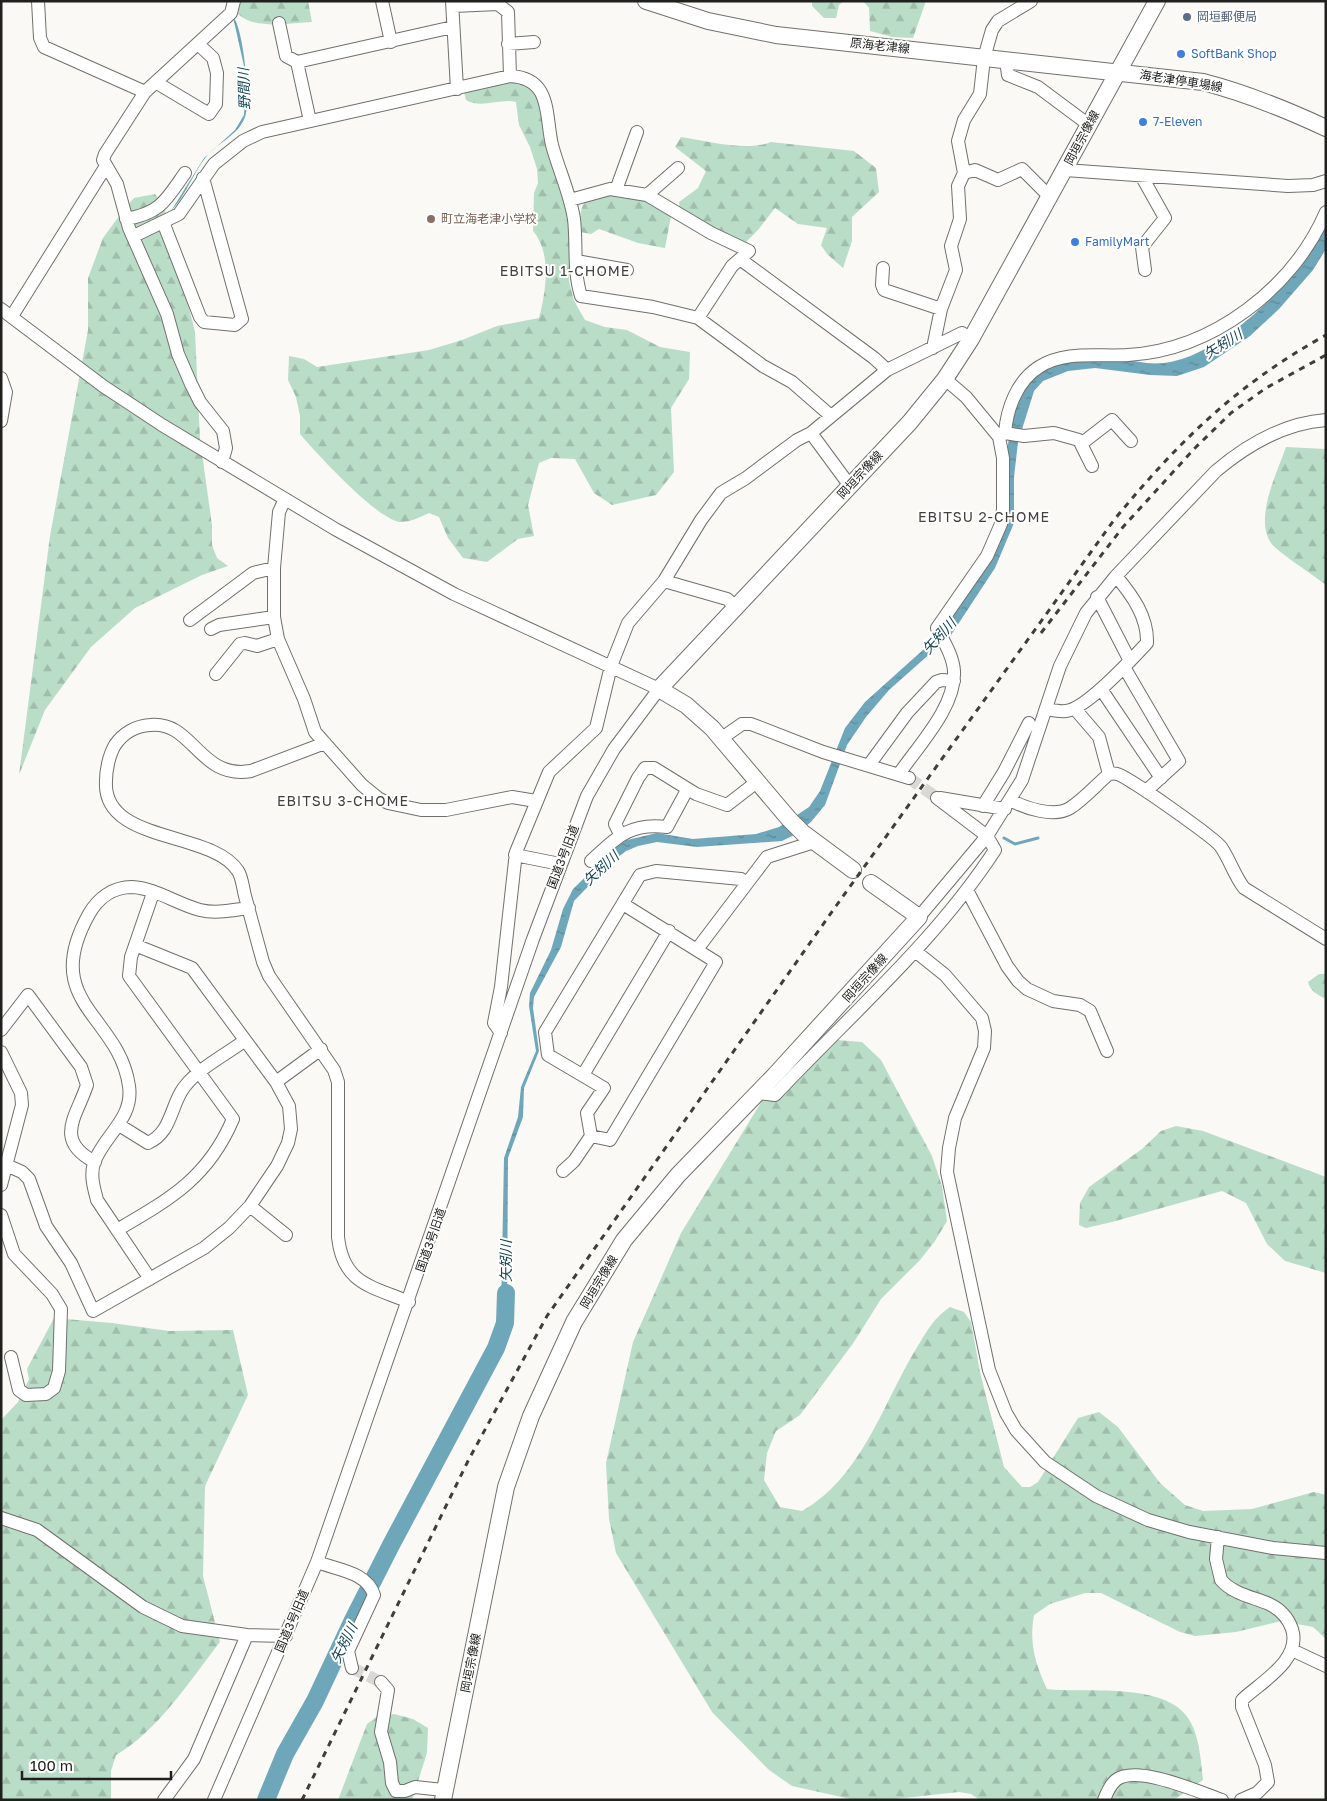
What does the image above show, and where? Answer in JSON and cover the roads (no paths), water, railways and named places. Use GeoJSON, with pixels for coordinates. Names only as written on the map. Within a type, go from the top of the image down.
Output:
{"type":"FeatureCollection","features":[{"type":"Feature","properties":{"kind":"main road","name":"原海老津線"},"geometry":{"type":"LineString","coordinates":[[646,1],[670,5],[741,29],[776,35],[1118,72]]}},
{"type":"Feature","properties":{"kind":"main road","name":"岡垣宗像線"},"geometry":{"type":"LineString","coordinates":[[659,689],[910,422],[945,378],[971,339],[1157,1]]}},
{"type":"Feature","properties":{"kind":"main road","name":"海老津停車場線"},"geometry":{"type":"LineString","coordinates":[[1118,72],[1211,84],[1237,90],[1291,111],[1326,128]]}},
{"type":"Feature","properties":{"kind":"main road"},"geometry":{"type":"LineString","coordinates":[[659,689],[686,705],[722,738],[789,819],[809,838],[853,870]]}},
{"type":"Feature","properties":{"kind":"main road"},"geometry":{"type":"LineString","coordinates":[[871,883],[919,917]]}},
{"type":"Feature","properties":{"kind":"main road","name":"岡垣宗像線"},"geometry":{"type":"LineString","coordinates":[[443,1795],[506,1487],[531,1416],[574,1322],[624,1240],[678,1175],[758,1094],[919,917]]}},
{"type":"Feature","properties":{"kind":"street"},"geometry":{"type":"LineString","coordinates":[[38,1],[40,38],[44,47],[145,92]]}},
{"type":"Feature","properties":{"kind":"street"},"geometry":{"type":"LineString","coordinates":[[222,462],[226,448],[223,432],[200,402],[191,384],[178,354],[167,314],[126,218],[117,184],[103,160],[145,92],[231,13],[234,1]]}},
{"type":"Feature","properties":{"kind":"street"},"geometry":{"type":"LineString","coordinates":[[382,1],[392,42]]}},
{"type":"Feature","properties":{"kind":"street"},"geometry":{"type":"LineString","coordinates":[[934,348],[941,308],[956,270],[951,246],[960,220],[958,186],[964,173],[958,141],[964,120],[980,94],[984,58],[992,30],[998,21],[1031,1]]}},
{"type":"Feature","properties":{"kind":"street"},"geometry":{"type":"LineString","coordinates":[[457,89],[453,3],[498,4],[508,12],[510,76]]}},
{"type":"Feature","properties":{"kind":"street"},"geometry":{"type":"LineString","coordinates":[[279,23],[286,56],[297,62],[453,27]]}},
{"type":"Feature","properties":{"kind":"street"},"geometry":{"type":"LineString","coordinates":[[508,44],[534,42]]}},
{"type":"Feature","properties":{"kind":"street"},"geometry":{"type":"LineString","coordinates":[[157,83],[209,114],[216,104],[217,73],[213,58],[198,44]]}},
{"type":"Feature","properties":{"kind":"street"},"geometry":{"type":"LineString","coordinates":[[1006,60],[1008,75],[1038,87],[1089,125]]}},
{"type":"Feature","properties":{"kind":"street"},"geometry":{"type":"LineString","coordinates":[[297,62],[310,120]]}},
{"type":"Feature","properties":{"kind":"street"},"geometry":{"type":"LineString","coordinates":[[134,236],[183,210],[203,178],[224,154],[242,141],[262,132],[510,76],[523,76],[533,81],[544,98],[552,146],[570,200],[574,220],[576,281],[581,296],[653,307],[698,318],[763,366],[792,382],[831,416]]}},
{"type":"Feature","properties":{"kind":"street"},"geometry":{"type":"LineString","coordinates":[[616,190],[636,132]]}},
{"type":"Feature","properties":{"kind":"street"},"geometry":{"type":"LineString","coordinates":[[106,166],[4,312],[103,386],[222,462],[285,499],[436,585],[659,689]]}},
{"type":"Feature","properties":{"kind":"street"},"geometry":{"type":"LineString","coordinates":[[647,194],[678,168]]}},
{"type":"Feature","properties":{"kind":"street"},"geometry":{"type":"LineString","coordinates":[[964,173],[974,170],[998,180],[1022,169],[1050,198]]}},
{"type":"Feature","properties":{"kind":"street"},"geometry":{"type":"LineString","coordinates":[[1065,170],[1288,186],[1313,185],[1326,181]]}},
{"type":"Feature","properties":{"kind":"street"},"geometry":{"type":"LineString","coordinates":[[126,218],[146,215],[168,198],[185,173]]}},
{"type":"Feature","properties":{"kind":"street"},"geometry":{"type":"LineString","coordinates":[[1142,177],[1165,218],[1142,247],[1145,270]]}},
{"type":"Feature","properties":{"kind":"street"},"geometry":{"type":"LineString","coordinates":[[163,222],[200,317],[204,322],[236,325],[242,319],[203,178]]}},
{"type":"Feature","properties":{"kind":"street"},"geometry":{"type":"LineString","coordinates":[[570,200],[610,189],[647,194],[711,233],[750,251],[732,266],[698,318]]}},
{"type":"Feature","properties":{"kind":"street"},"geometry":{"type":"LineString","coordinates":[[722,738],[742,724],[751,724],[823,752],[904,776],[947,705],[954,681],[954,669],[948,650],[937,628],[975,576],[987,556],[1001,524],[1002,435],[1009,407],[1020,385],[1039,367],[1059,359],[1080,356],[1130,355],[1163,349],[1194,340],[1231,322],[1290,272],[1326,212]]}},
{"type":"Feature","properties":{"kind":"street"},"geometry":{"type":"LineString","coordinates":[[740,259],[874,358],[887,370]]}},
{"type":"Feature","properties":{"kind":"street"},"geometry":{"type":"LineString","coordinates":[[576,261],[627,270]]}},
{"type":"Feature","properties":{"kind":"street"},"geometry":{"type":"LineString","coordinates":[[883,268],[882,285],[884,290],[890,294],[941,308]]}},
{"type":"Feature","properties":{"kind":"street"},"geometry":{"type":"LineString","coordinates":[[501,1033],[494,1023],[501,987],[516,855],[549,772],[596,728],[611,666],[628,623],[664,581],[701,520],[721,492],[746,478],[797,440],[811,433],[887,370],[962,333],[971,339]]}},
{"type":"Feature","properties":{"kind":"street"},"geometry":{"type":"LineString","coordinates":[[1,378],[6,392],[1,422]]}},
{"type":"Feature","properties":{"kind":"street"},"geometry":{"type":"LineString","coordinates":[[945,378],[1002,435],[1024,436],[1054,433],[1079,440],[1092,466]]}},
{"type":"Feature","properties":{"kind":"street"},"geometry":{"type":"LineString","coordinates":[[1081,444],[1112,420],[1130,441]]}},
{"type":"Feature","properties":{"kind":"street"},"geometry":{"type":"LineString","coordinates":[[919,917],[987,836],[1022,780],[1060,666],[1073,637],[1097,597],[1216,471],[1234,456],[1274,433],[1295,425],[1326,420]]}},
{"type":"Feature","properties":{"kind":"street"},"geometry":{"type":"LineString","coordinates":[[811,433],[850,486]]}},
{"type":"Feature","properties":{"kind":"street"},"geometry":{"type":"LineString","coordinates":[[285,499],[279,512],[274,568],[274,617],[278,639],[304,699],[315,732],[362,785],[388,804],[421,810],[446,810],[512,797],[536,801]]}},
{"type":"Feature","properties":{"kind":"street"},"geometry":{"type":"LineString","coordinates":[[190,620],[253,573],[274,568]]}},
{"type":"Feature","properties":{"kind":"street"},"geometry":{"type":"LineString","coordinates":[[1046,709],[1065,712],[1075,709],[1101,688],[1147,643],[1147,634],[1135,599],[1116,576]]}},
{"type":"Feature","properties":{"kind":"street"},"geometry":{"type":"LineString","coordinates":[[664,581],[726,599],[736,607]]}},
{"type":"Feature","properties":{"kind":"street"},"geometry":{"type":"LineString","coordinates":[[1097,597],[1127,664],[1179,761],[1146,791]]}},
{"type":"Feature","properties":{"kind":"street"},"geometry":{"type":"LineString","coordinates":[[211,629],[219,625],[274,617]]}},
{"type":"Feature","properties":{"kind":"street"},"geometry":{"type":"LineString","coordinates":[[216,674],[240,644],[245,643],[257,646],[278,639]]}},
{"type":"Feature","properties":{"kind":"street"},"geometry":{"type":"LineString","coordinates":[[869,765],[907,713],[936,682],[942,680],[954,681]]}},
{"type":"Feature","properties":{"kind":"street"},"geometry":{"type":"LineString","coordinates":[[1101,688],[1161,778]]}},
{"type":"Feature","properties":{"kind":"street","name":"国道3号旧道"},"geometry":{"type":"LineString","coordinates":[[214,1800],[317,1562],[560,864],[587,796],[599,772],[634,720],[659,689]]}},
{"type":"Feature","properties":{"kind":"street"},"geometry":{"type":"LineString","coordinates":[[1075,709],[1099,737],[1109,774]]}},
{"type":"Feature","properties":{"kind":"street"},"geometry":{"type":"LineString","coordinates":[[983,806],[1004,772],[1029,723]]}},
{"type":"Feature","properties":{"kind":"street"},"geometry":{"type":"LineString","coordinates":[[325,743],[241,773],[218,767],[178,732],[168,727],[156,724],[139,727],[130,731],[114,747],[109,760],[105,787],[108,799],[118,814],[128,822],[221,855],[239,871],[263,962],[269,976],[321,1049],[334,1070],[338,1082],[338,1237],[340,1256],[347,1270],[363,1282],[409,1302]]}},
{"type":"Feature","properties":{"kind":"street"},"geometry":{"type":"LineString","coordinates":[[620,834],[615,824],[645,768],[654,768],[687,790],[727,805],[758,781]]}},
{"type":"Feature","properties":{"kind":"street"},"geometry":{"type":"LineString","coordinates":[[1004,772],[1022,780]]}},
{"type":"Feature","properties":{"kind":"street"},"geometry":{"type":"LineString","coordinates":[[758,1094],[775,1096],[915,951],[967,890],[995,850],[987,836],[937,798],[983,806],[1008,805],[1060,811],[1070,808],[1109,774],[1117,774],[1146,791],[1188,823],[1211,836],[1221,847],[1236,878],[1244,888],[1326,939]]}},
{"type":"Feature","properties":{"kind":"street"},"geometry":{"type":"LineString","coordinates":[[591,861],[620,834],[634,828],[654,825],[667,827],[687,790]]}},
{"type":"Feature","properties":{"kind":"street"},"geometry":{"type":"LineString","coordinates":[[698,948],[767,857],[809,838]]}},
{"type":"Feature","properties":{"kind":"street"},"geometry":{"type":"LineString","coordinates":[[516,855],[560,864]]}},
{"type":"Feature","properties":{"kind":"street"},"geometry":{"type":"LineString","coordinates":[[563,1171],[574,1161],[591,1136],[587,1113],[604,1088],[548,1055],[545,1032],[640,875],[656,871],[741,879],[747,883]]}},
{"type":"Feature","properties":{"kind":"street"},"geometry":{"type":"LineString","coordinates":[[150,1279],[97,1200],[92,1176],[95,1162],[119,1125],[128,1106],[129,1088],[126,1070],[120,1056],[79,996],[73,966],[75,953],[88,916],[96,903],[104,896],[123,888],[135,887],[199,910],[211,912],[249,908]]}},
{"type":"Feature","properties":{"kind":"street"},"geometry":{"type":"LineString","coordinates":[[967,890],[1006,966],[1018,981],[1026,989],[1053,1002],[1080,1005],[1090,1011],[1107,1051]]}},
{"type":"Feature","properties":{"kind":"street"},"geometry":{"type":"LineString","coordinates":[[117,1230],[167,1201],[188,1185],[210,1161],[224,1139],[233,1119],[129,976],[131,957],[153,893]]}},
{"type":"Feature","properties":{"kind":"street"},"geometry":{"type":"LineString","coordinates":[[591,1136],[610,1140],[716,962],[698,948],[623,904]]}},
{"type":"Feature","properties":{"kind":"street"},"geometry":{"type":"LineString","coordinates":[[583,1075],[669,931]]}},
{"type":"Feature","properties":{"kind":"street"},"geometry":{"type":"LineString","coordinates":[[6,1165],[22,1172],[30,1179],[40,1215],[71,1263],[93,1311],[204,1248],[229,1228],[250,1206],[277,1166],[288,1143],[291,1129],[289,1106],[276,1082],[192,968],[135,945]]}},
{"type":"Feature","properties":{"kind":"street"},"geometry":{"type":"LineString","coordinates":[[915,951],[945,975],[982,1018],[985,1031],[984,1048],[955,1118],[949,1148],[947,1172],[989,1370],[1006,1413],[1016,1430],[1045,1462],[1096,1496],[1148,1520],[1189,1532],[1273,1548],[1326,1553]]}},
{"type":"Feature","properties":{"kind":"street"},"geometry":{"type":"LineString","coordinates":[[1,1030],[28,995],[81,1067],[87,1085],[71,1122],[71,1130],[74,1143],[79,1151],[95,1162]]}},
{"type":"Feature","properties":{"kind":"street"},"geometry":{"type":"LineString","coordinates":[[119,1125],[148,1143],[155,1139],[165,1129],[186,1084],[244,1041]]}},
{"type":"Feature","properties":{"kind":"street"},"geometry":{"type":"LineString","coordinates":[[276,1082],[321,1049]]}},
{"type":"Feature","properties":{"kind":"street"},"geometry":{"type":"LineString","coordinates":[[1,1052],[21,1093],[22,1104],[1,1185]]}},
{"type":"Feature","properties":{"kind":"street"},"geometry":{"type":"LineString","coordinates":[[250,1206],[286,1235]]}},
{"type":"Feature","properties":{"kind":"street"},"geometry":{"type":"LineString","coordinates":[[1,1215],[14,1254],[52,1294],[62,1309],[59,1371],[54,1388],[46,1394],[26,1395],[19,1390],[11,1357]]}},
{"type":"Feature","properties":{"kind":"street"},"geometry":{"type":"LineString","coordinates":[[1,1518],[37,1530],[143,1607],[182,1626],[247,1635],[286,1636]]}},
{"type":"Feature","properties":{"kind":"street"},"geometry":{"type":"LineString","coordinates":[[1218,1537],[1216,1558],[1221,1580],[1242,1594],[1271,1605],[1285,1616],[1293,1633],[1292,1650],[1275,1672],[1242,1700],[1242,1706],[1266,1765],[1268,1782],[1257,1793],[1241,1800]]}},
{"type":"Feature","properties":{"kind":"street"},"geometry":{"type":"LineString","coordinates":[[317,1562],[365,1578],[374,1595],[348,1651],[352,1668]]}},
{"type":"Feature","properties":{"kind":"street"},"geometry":{"type":"LineString","coordinates":[[164,1800],[194,1759],[247,1635]]}},
{"type":"Feature","properties":{"kind":"street"},"geometry":{"type":"LineString","coordinates":[[1292,1650],[1326,1666]]}},
{"type":"Feature","properties":{"kind":"street"},"geometry":{"type":"LineString","coordinates":[[381,1682],[388,1690],[381,1732],[390,1762],[392,1783],[396,1791],[406,1791],[415,1787],[443,1795]]}},
{"type":"Feature","properties":{"kind":"street"},"geometry":{"type":"LineString","coordinates":[[1104,1800],[1109,1788],[1118,1779],[1138,1775],[1158,1778],[1222,1800]]}},
{"type":"Feature","properties":{"kind":"water"},"geometry":{"type":"Polygon","coordinates":[[[233,17],[240,34],[246,75],[233,17]]]}},
{"type":"Feature","properties":{"kind":"water"},"geometry":{"type":"Polygon","coordinates":[[[246,75],[247,108],[242,124],[213,150],[235,130],[244,115],[246,75]]]}},
{"type":"Feature","properties":{"kind":"water"},"geometry":{"type":"Polygon","coordinates":[[[210,152],[201,163],[181,199],[171,211],[204,158],[210,152]]]}},
{"type":"Feature","properties":{"kind":"water"},"geometry":{"type":"Polygon","coordinates":[[[1326,223],[1326,249],[1313,270],[1279,309],[1250,336],[1204,367],[1177,376],[1150,375],[1095,368],[1068,371],[1043,381],[1034,391],[1018,442],[1014,477],[1014,523],[995,568],[951,635],[889,690],[866,717],[847,745],[825,805],[811,822],[796,834],[782,841],[697,847],[657,842],[638,846],[626,851],[612,862],[574,901],[561,947],[534,997],[533,1008],[539,1051],[524,1088],[523,1117],[508,1158],[507,1318],[501,1313],[504,1158],[518,1117],[521,1087],[536,1051],[529,1006],[530,993],[551,950],[563,909],[573,889],[613,850],[627,840],[657,833],[693,839],[756,834],[779,827],[809,807],[820,791],[845,728],[865,702],[934,640],[947,625],[986,568],[1003,533],[1009,435],[1019,398],[1027,384],[1045,370],[1069,362],[1107,359],[1164,363],[1187,357],[1212,346],[1235,330],[1280,289],[1299,266],[1326,223]]]}},
{"type":"Feature","properties":{"kind":"waterway"},"geometry":{"type":"LineString","coordinates":[[1004,838],[1015,844],[1038,838]]}},
{"type":"Feature","properties":{"kind":"waterway","name":"矢矧川"},"geometry":{"type":"LineString","coordinates":[[266,1800],[285,1754],[315,1701],[391,1545],[496,1348],[505,1323],[506,1293]]}},
{"type":"Feature","properties":{"kind":"tunnel"},"geometry":{"type":"LineString","coordinates":[[909,778],[937,798]]}},
{"type":"Feature","properties":{"kind":"tunnel"},"geometry":{"type":"LineString","coordinates":[[352,1668],[381,1682]]}},
{"type":"Feature","properties":{"kind":"railway"},"geometry":{"type":"LineString","coordinates":[[302,1800],[469,1459],[547,1316],[836,906],[1114,520],[1162,465],[1211,417],[1264,374],[1326,335]]}},
{"type":"Feature","properties":{"kind":"railway"},"geometry":{"type":"LineString","coordinates":[[1041,633],[1123,527],[1195,448],[1231,413],[1266,388],[1326,355]]}},
{"type":"Feature","properties":{"kind":"place","name":"岡垣郵便局"},"geometry":{"type":"Point","coordinates":[1187,17]}},
{"type":"Feature","properties":{"kind":"place","name":"SoftBank Shop"},"geometry":{"type":"Point","coordinates":[1181,54]}},
{"type":"Feature","properties":{"kind":"place","name":"7-Eleven"},"geometry":{"type":"Point","coordinates":[1143,122]}},
{"type":"Feature","properties":{"kind":"place","name":"町立海老津小学校"},"geometry":{"type":"Point","coordinates":[431,219]}},
{"type":"Feature","properties":{"kind":"place","name":"FamilyMart"},"geometry":{"type":"Point","coordinates":[1075,242]}},
{"type":"Feature","properties":{"kind":"district","name":"EBITSU 1-CHOME"},"geometry":{"type":"Point","coordinates":[565,271]}},
{"type":"Feature","properties":{"kind":"district","name":"EBITSU 2-CHOME"},"geometry":{"type":"Point","coordinates":[984,517]}},
{"type":"Feature","properties":{"kind":"district","name":"EBITSU 3-CHOME"},"geometry":{"type":"Point","coordinates":[343,801]}},
{"type":"Feature","properties":{"kind":"water label","name":"野間川"},"geometry":{"type":"Point","coordinates":[244,89]}}]}
